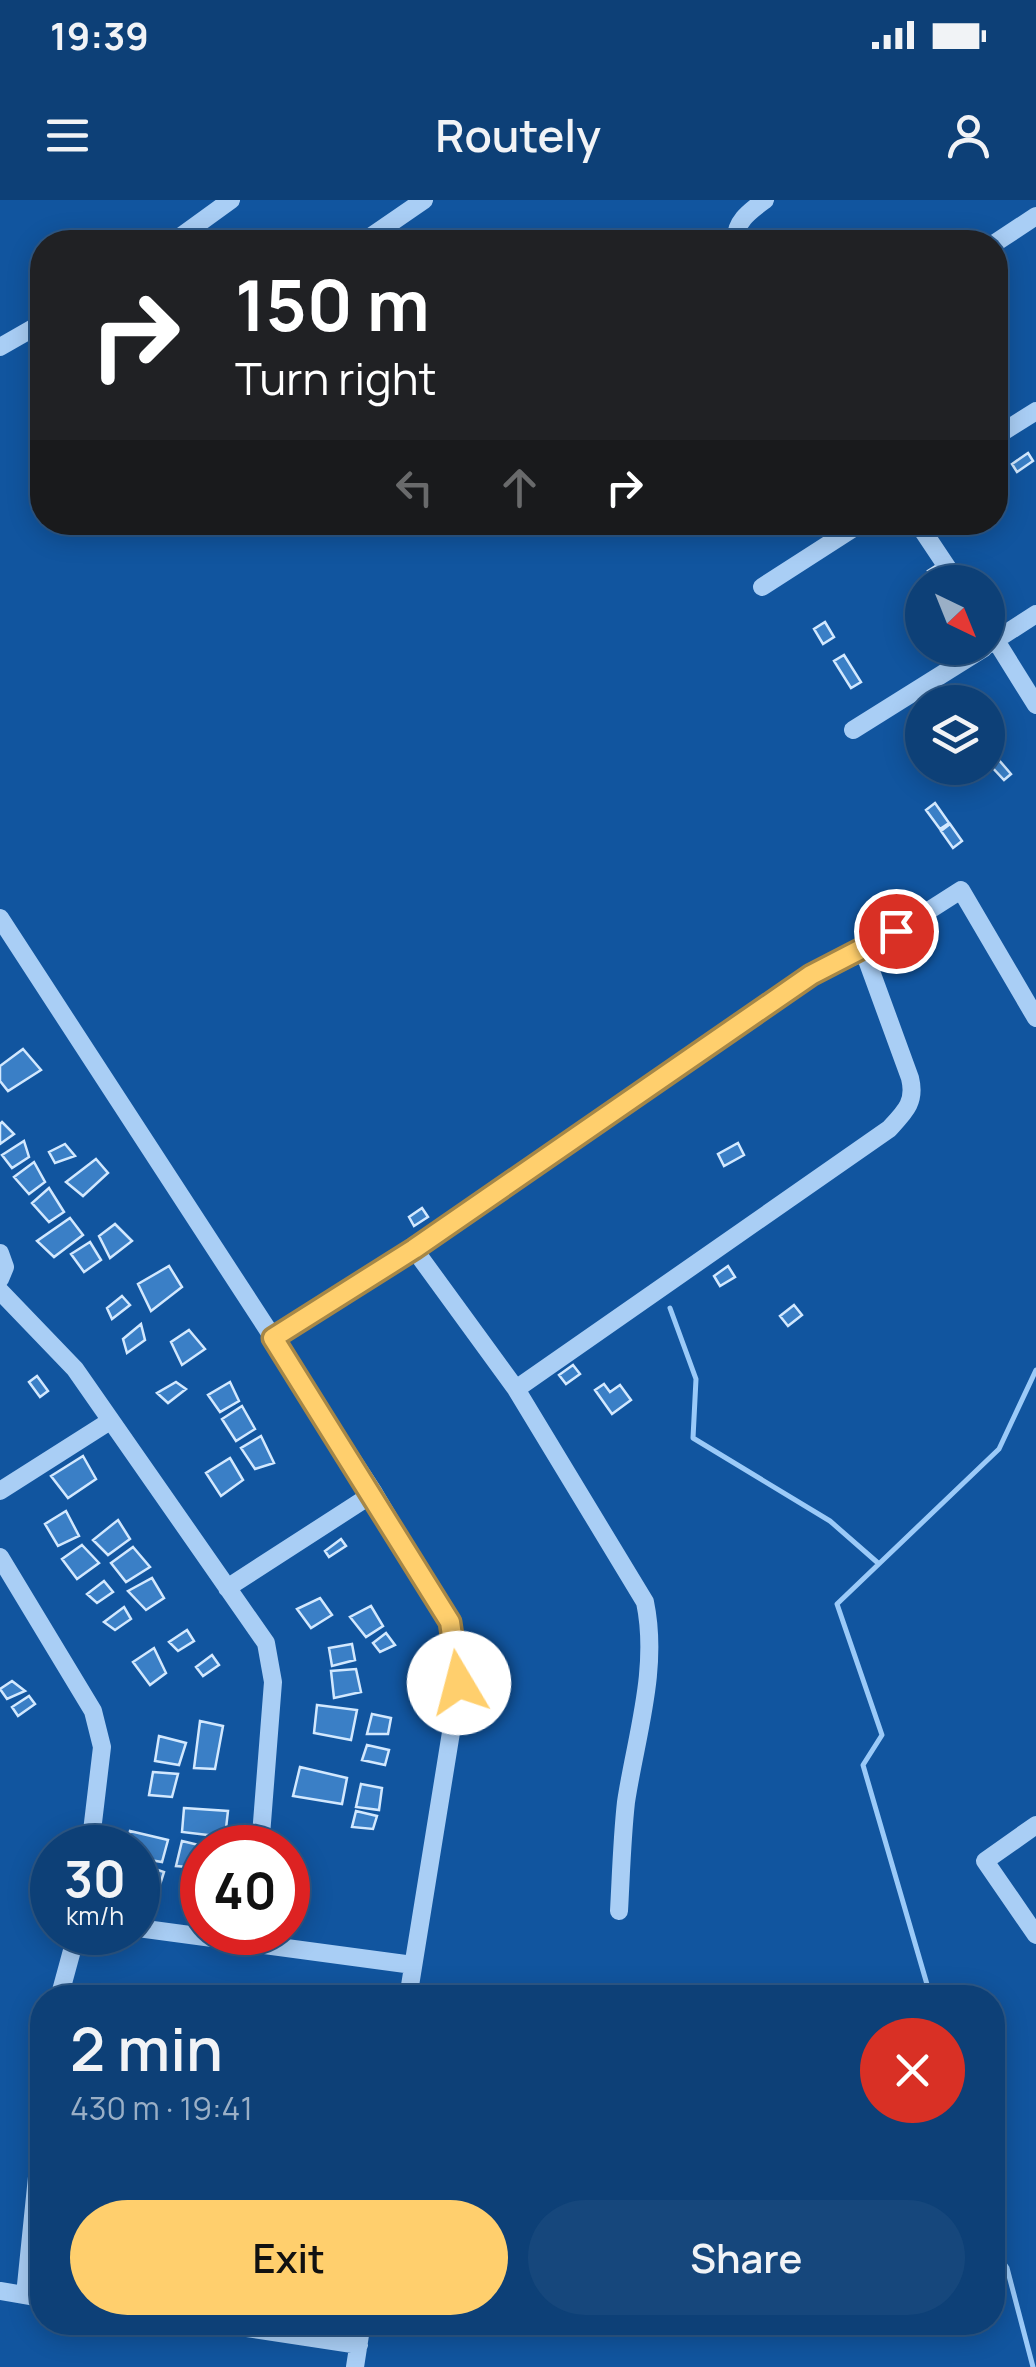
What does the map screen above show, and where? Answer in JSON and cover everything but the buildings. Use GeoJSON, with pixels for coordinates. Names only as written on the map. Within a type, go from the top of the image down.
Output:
{"type":"FeatureCollection","features":[{"type":"Feature","properties":{"kind":"street"},"geometry":{"type":"LineString","coordinates":[[190,230],[231,200]]}},
{"type":"Feature","properties":{"kind":"street"},"geometry":{"type":"LineString","coordinates":[[380,230],[424,200]]}},
{"type":"Feature","properties":{"kind":"street"},"geometry":{"type":"LineString","coordinates":[[738,230],[746,215],[765,200]]}},
{"type":"Feature","properties":{"kind":"street"},"geometry":{"type":"LineString","coordinates":[[1008,234],[1036,216]]}},
{"type":"Feature","properties":{"kind":"street"},"geometry":{"type":"LineString","coordinates":[[0,347],[30,330]]}},
{"type":"Feature","properties":{"kind":"street"},"geometry":{"type":"LineString","coordinates":[[1008,429],[1036,411]]}},
{"type":"Feature","properties":{"kind":"street"},"geometry":{"type":"LineString","coordinates":[[762,587],[843,535]]}},
{"type":"Feature","properties":{"kind":"street"},"geometry":{"type":"LineString","coordinates":[[926,535],[946,565]]}},
{"type":"Feature","properties":{"kind":"street"},"geometry":{"type":"LineString","coordinates":[[1005,631],[1036,614]]}},
{"type":"Feature","properties":{"kind":"street"},"geometry":{"type":"LineString","coordinates":[[1005,662],[1036,705]]}},
{"type":"Feature","properties":{"kind":"street"},"geometry":{"type":"LineString","coordinates":[[853,730],[951,665]]}},
{"type":"Feature","properties":{"kind":"street"},"geometry":{"type":"LineString","coordinates":[[273,1338],[414,1249],[811,975],[864,952],[961,890],[1034,1011]]}},
{"type":"Feature","properties":{"kind":"street"},"geometry":{"type":"LineString","coordinates":[[0,918],[374,1493],[450,1622],[459,1683],[410,1985]]}},
{"type":"Feature","properties":{"kind":"street"},"geometry":{"type":"LineString","coordinates":[[516,1390],[888,1129],[909,1107],[913,1093],[910,1078],[864,952]]}},
{"type":"Feature","properties":{"kind":"street"},"geometry":{"type":"LineString","coordinates":[[414,1249],[516,1390],[634,1580],[651,1629],[646,1698],[626,1804],[619,1911]]}},
{"type":"Feature","properties":{"kind":"street"},"geometry":{"type":"LineString","coordinates":[[0,1253],[5,1267],[0,1279]]}},
{"type":"Feature","properties":{"kind":"street"},"geometry":{"type":"LineString","coordinates":[[0,1291],[75,1369],[266,1644],[272,1664],[262,1825]]}},
{"type":"Feature","properties":{"kind":"street"},"geometry":{"type":"LineString","coordinates":[[0,1491],[110,1421]]}},
{"type":"Feature","properties":{"kind":"street"},"geometry":{"type":"LineString","coordinates":[[227,1588],[374,1493]]}},
{"type":"Feature","properties":{"kind":"street"},"geometry":{"type":"LineString","coordinates":[[0,1557],[93,1711],[102,1746],[93,1825]]}},
{"type":"Feature","properties":{"kind":"street"},"geometry":{"type":"LineString","coordinates":[[1036,1825],[985,1861],[1036,1934]]}},
{"type":"Feature","properties":{"kind":"street"},"geometry":{"type":"LineString","coordinates":[[310,1947],[413,1964]]}},
{"type":"Feature","properties":{"kind":"street"},"geometry":{"type":"LineString","coordinates":[[62,1985],[70,1955]]}},
{"type":"Feature","properties":{"kind":"street"},"geometry":{"type":"LineString","coordinates":[[0,2291],[30,2296]]}},
{"type":"Feature","properties":{"kind":"street"},"geometry":{"type":"LineString","coordinates":[[293,2335],[359,2345]]}},
{"type":"Feature","properties":{"kind":"street"},"geometry":{"type":"LineString","coordinates":[[355,2367],[360,2335]]}},
{"type":"Feature","properties":{"kind":"waterway"},"geometry":{"type":"LineString","coordinates":[[670,1308],[696,1379],[693,1438],[830,1521],[878,1563]]}},
{"type":"Feature","properties":{"kind":"waterway"},"geometry":{"type":"LineString","coordinates":[[927,1985],[863,1765],[882,1735],[837,1604],[999,1449],[1036,1370]]}},
{"type":"Feature","properties":{"kind":"waterway"},"geometry":{"type":"LineString","coordinates":[[1005,2265],[1033,2367]]}},
{"type":"Feature","properties":{"kind":"route"},"geometry":{"type":"LineString","coordinates":[[459,1683],[450,1622],[374,1493],[273,1338],[414,1249],[811,975],[864,952],[896,931]]}}]}
